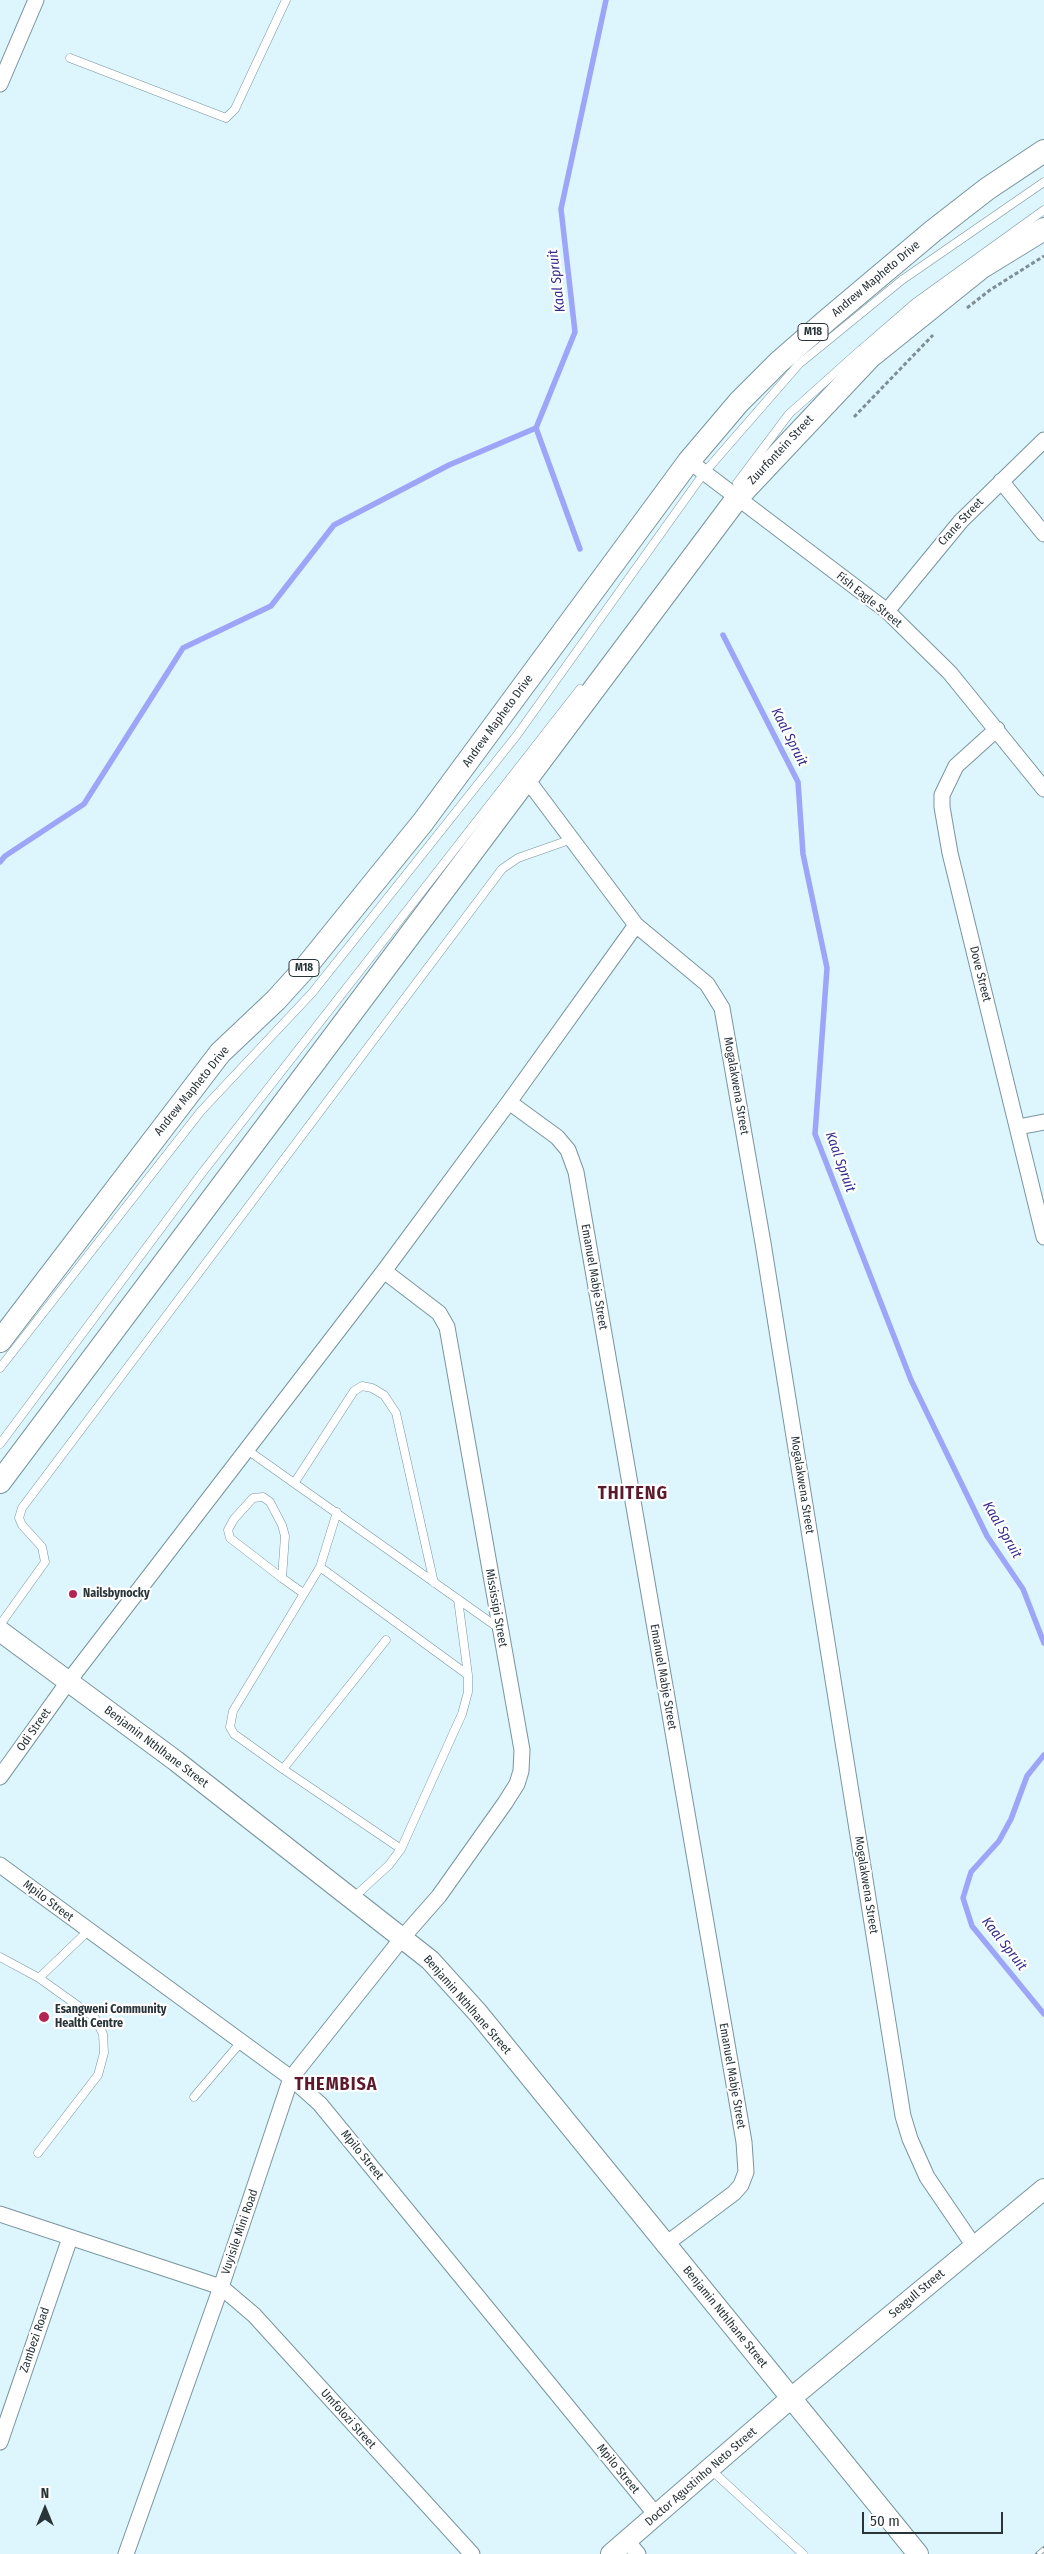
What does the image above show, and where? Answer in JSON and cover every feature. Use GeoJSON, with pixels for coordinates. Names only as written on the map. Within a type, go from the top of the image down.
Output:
{"type":"FeatureCollection","features":[{"type":"Feature","properties":{"kind":"main road","name":"Andrew Mapheto Drive"},"geometry":{"type":"LineString","coordinates":[[0,1341],[220,1053],[276,1000],[311,961],[423,822],[620,554],[697,467],[739,402],[779,362],[826,321],[979,195],[1044,152]]}},
{"type":"Feature","properties":{"kind":"main road","name":"Zuurfontein Street"},"geometry":{"type":"LineString","coordinates":[[731,496],[870,357],[982,267],[1044,229]]}},
{"type":"Feature","properties":{"kind":"main road"},"geometry":{"type":"LineString","coordinates":[[0,1482],[672,585],[731,496]]}},
{"type":"Feature","properties":{"kind":"street"},"geometry":{"type":"LineString","coordinates":[[0,84],[34,1]]}},
{"type":"Feature","properties":{"kind":"street","name":"Crane Street"},"geometry":{"type":"LineString","coordinates":[[886,611],[961,520],[1044,440]]}},
{"type":"Feature","properties":{"kind":"street","name":"Fish Eagle Street"},"geometry":{"type":"LineString","coordinates":[[697,467],[731,496],[886,611],[950,673],[1044,789]]}},
{"type":"Feature","properties":{"kind":"street"},"geometry":{"type":"LineString","coordinates":[[1001,481],[1044,534]]}},
{"type":"Feature","properties":{"kind":"street","name":"Dove Street"},"geometry":{"type":"LineString","coordinates":[[997,729],[956,766],[942,795],[942,807],[950,853],[1044,1237]]}},
{"type":"Feature","properties":{"kind":"street","name":"Mogalakwena Street"},"geometry":{"type":"LineString","coordinates":[[526,778],[636,925],[707,984],[722,1008],[903,2116],[910,2139],[927,2177],[974,2246]]}},
{"type":"Feature","properties":{"kind":"street","name":"Odi Street"},"geometry":{"type":"LineString","coordinates":[[0,1777],[68,1682],[384,1271],[509,1102],[636,925]]}},
{"type":"Feature","properties":{"kind":"street","name":"Emanuel Mabje Street"},"geometry":{"type":"LineString","coordinates":[[509,1102],[557,1137],[568,1150],[576,1172],[744,2142],[746,2172],[741,2185],[734,2193],[666,2244]]}},
{"type":"Feature","properties":{"kind":"street"},"geometry":{"type":"LineString","coordinates":[[1018,1127],[1044,1122]]}},
{"type":"Feature","properties":{"kind":"street","name":"Mississipi Street"},"geometry":{"type":"LineString","coordinates":[[384,1271],[439,1313],[447,1326],[522,1750],[521,1771],[512,1793],[439,1896],[403,1937]]}},
{"type":"Feature","properties":{"kind":"street","name":"Benjamin Nthlhane Street"},"geometry":{"type":"LineString","coordinates":[[0,1631],[176,1761],[430,1960],[478,2013],[790,2399],[918,2554]]}},
{"type":"Feature","properties":{"kind":"street","name":"Mpilo Street"},"geometry":{"type":"LineString","coordinates":[[0,1865],[291,2078],[320,2104],[656,2516]]}},
{"type":"Feature","properties":{"kind":"street","name":"Vuyisile Mini Road"},"geometry":{"type":"LineString","coordinates":[[126,2554],[221,2287],[291,2078],[403,1937]]}},
{"type":"Feature","properties":{"kind":"street","name":"Seagull Street"},"geometry":{"type":"LineString","coordinates":[[790,2399],[1044,2188]]}},
{"type":"Feature","properties":{"kind":"street"},"geometry":{"type":"LineString","coordinates":[[0,2214],[221,2287]]}},
{"type":"Feature","properties":{"kind":"street","name":"Zambezi Road"},"geometry":{"type":"LineString","coordinates":[[0,2442],[70,2238]]}},
{"type":"Feature","properties":{"kind":"street","name":"Umfolozi Street"},"geometry":{"type":"LineString","coordinates":[[221,2287],[254,2315],[472,2554]]}},
{"type":"Feature","properties":{"kind":"street","name":"Doctor Agustinho Neto Street"},"geometry":{"type":"LineString","coordinates":[[611,2554],[633,2548],[656,2516],[790,2399]]}},
{"type":"Feature","properties":{"kind":"lane"},"geometry":{"type":"LineString","coordinates":[[70,58],[226,118],[236,109],[286,0]]}},
{"type":"Feature","properties":{"kind":"lane"},"geometry":{"type":"LineString","coordinates":[[0,1368],[201,1111],[312,993],[517,735],[644,558],[697,467],[799,364],[902,280],[1044,182]]}},
{"type":"Feature","properties":{"kind":"lane"},"geometry":{"type":"LineString","coordinates":[[731,496],[789,414],[915,303],[1044,210]]}},
{"type":"Feature","properties":{"kind":"lane"},"geometry":{"type":"LineString","coordinates":[[0,1444],[202,1173],[584,684]]}},
{"type":"Feature","properties":{"kind":"lane"},"geometry":{"type":"LineString","coordinates":[[0,1625],[45,1562],[42,1547],[22,1525],[19,1518],[22,1508],[502,869],[518,858],[572,839]]}},
{"type":"Feature","properties":{"kind":"lane"},"geometry":{"type":"LineString","coordinates":[[295,1482],[354,1391],[362,1386],[372,1388],[384,1395],[396,1413],[434,1583]]}},
{"type":"Feature","properties":{"kind":"lane"},"geometry":{"type":"LineString","coordinates":[[246,1449],[500,1629]]}},
{"type":"Feature","properties":{"kind":"lane"},"geometry":{"type":"LineString","coordinates":[[282,1578],[284,1536],[282,1525],[270,1502],[262,1498],[253,1498],[234,1519],[228,1530],[230,1538],[282,1578],[303,1593]]}},
{"type":"Feature","properties":{"kind":"lane"},"geometry":{"type":"LineString","coordinates":[[337,1512],[320,1567],[230,1719],[230,1727],[234,1734],[283,1769],[401,1849]]}},
{"type":"Feature","properties":{"kind":"lane"},"geometry":{"type":"LineString","coordinates":[[320,1567],[468,1675]]}},
{"type":"Feature","properties":{"kind":"lane"},"geometry":{"type":"LineString","coordinates":[[353,1898],[389,1865],[401,1849],[462,1714],[468,1692],[468,1675],[458,1599]]}},
{"type":"Feature","properties":{"kind":"lane"},"geometry":{"type":"LineString","coordinates":[[283,1769],[386,1640]]}},
{"type":"Feature","properties":{"kind":"lane"},"geometry":{"type":"LineString","coordinates":[[39,1978],[88,1931]]}},
{"type":"Feature","properties":{"kind":"lane"},"geometry":{"type":"LineString","coordinates":[[0,1956],[39,1978],[95,2018],[103,2034],[104,2053],[98,2075],[38,2153]]}},
{"type":"Feature","properties":{"kind":"lane"},"geometry":{"type":"LineString","coordinates":[[194,2097],[240,2042]]}},
{"type":"Feature","properties":{"kind":"lane"},"geometry":{"type":"LineString","coordinates":[[710,2469],[803,2554]]}},
{"type":"Feature","properties":{"kind":"path"},"geometry":{"type":"LineString","coordinates":[[962,312],[990,290],[1044,256]]}},
{"type":"Feature","properties":{"kind":"path"},"geometry":{"type":"LineString","coordinates":[[854,417],[940,329]]}},
{"type":"Feature","properties":{"kind":"waterway","name":"Kaal Spruit"},"geometry":{"type":"LineString","coordinates":[[580,549],[536,428],[575,332],[561,209],[606,0]]}},
{"type":"Feature","properties":{"kind":"waterway"},"geometry":{"type":"LineString","coordinates":[[0,862],[5,856],[84,804],[183,648],[271,606],[334,525],[449,465],[536,428]]}},
{"type":"Feature","properties":{"kind":"waterway","name":"Kaal Spruit"},"geometry":{"type":"LineString","coordinates":[[723,635],[798,782],[803,854],[827,968],[815,1134],[911,1380],[987,1536],[1023,1589],[1044,1643]]}},
{"type":"Feature","properties":{"kind":"waterway","name":"Kaal Spruit"},"geometry":{"type":"LineString","coordinates":[[1044,1755],[1027,1776],[1011,1819],[999,1841],[971,1872],[963,1898],[972,1926],[1044,2014]]}},
{"type":"Feature","properties":{"kind":"railway"},"geometry":{"type":"LineString","coordinates":[[1038,2554],[1044,2549]]}},
{"type":"Feature","properties":{"kind":"place","name":"Nailsbynocky"},"geometry":{"type":"Point","coordinates":[73,1594]}},
{"type":"Feature","properties":{"kind":"place","name":"Esangweni Community Health Centre"},"geometry":{"type":"Point","coordinates":[44,2017]}},
{"type":"Feature","properties":{"kind":"district","name":"THITENG"},"geometry":{"type":"Point","coordinates":[633,1494]}},
{"type":"Feature","properties":{"kind":"district","name":"THEMBISA"},"geometry":{"type":"Point","coordinates":[336,2085]}}]}
